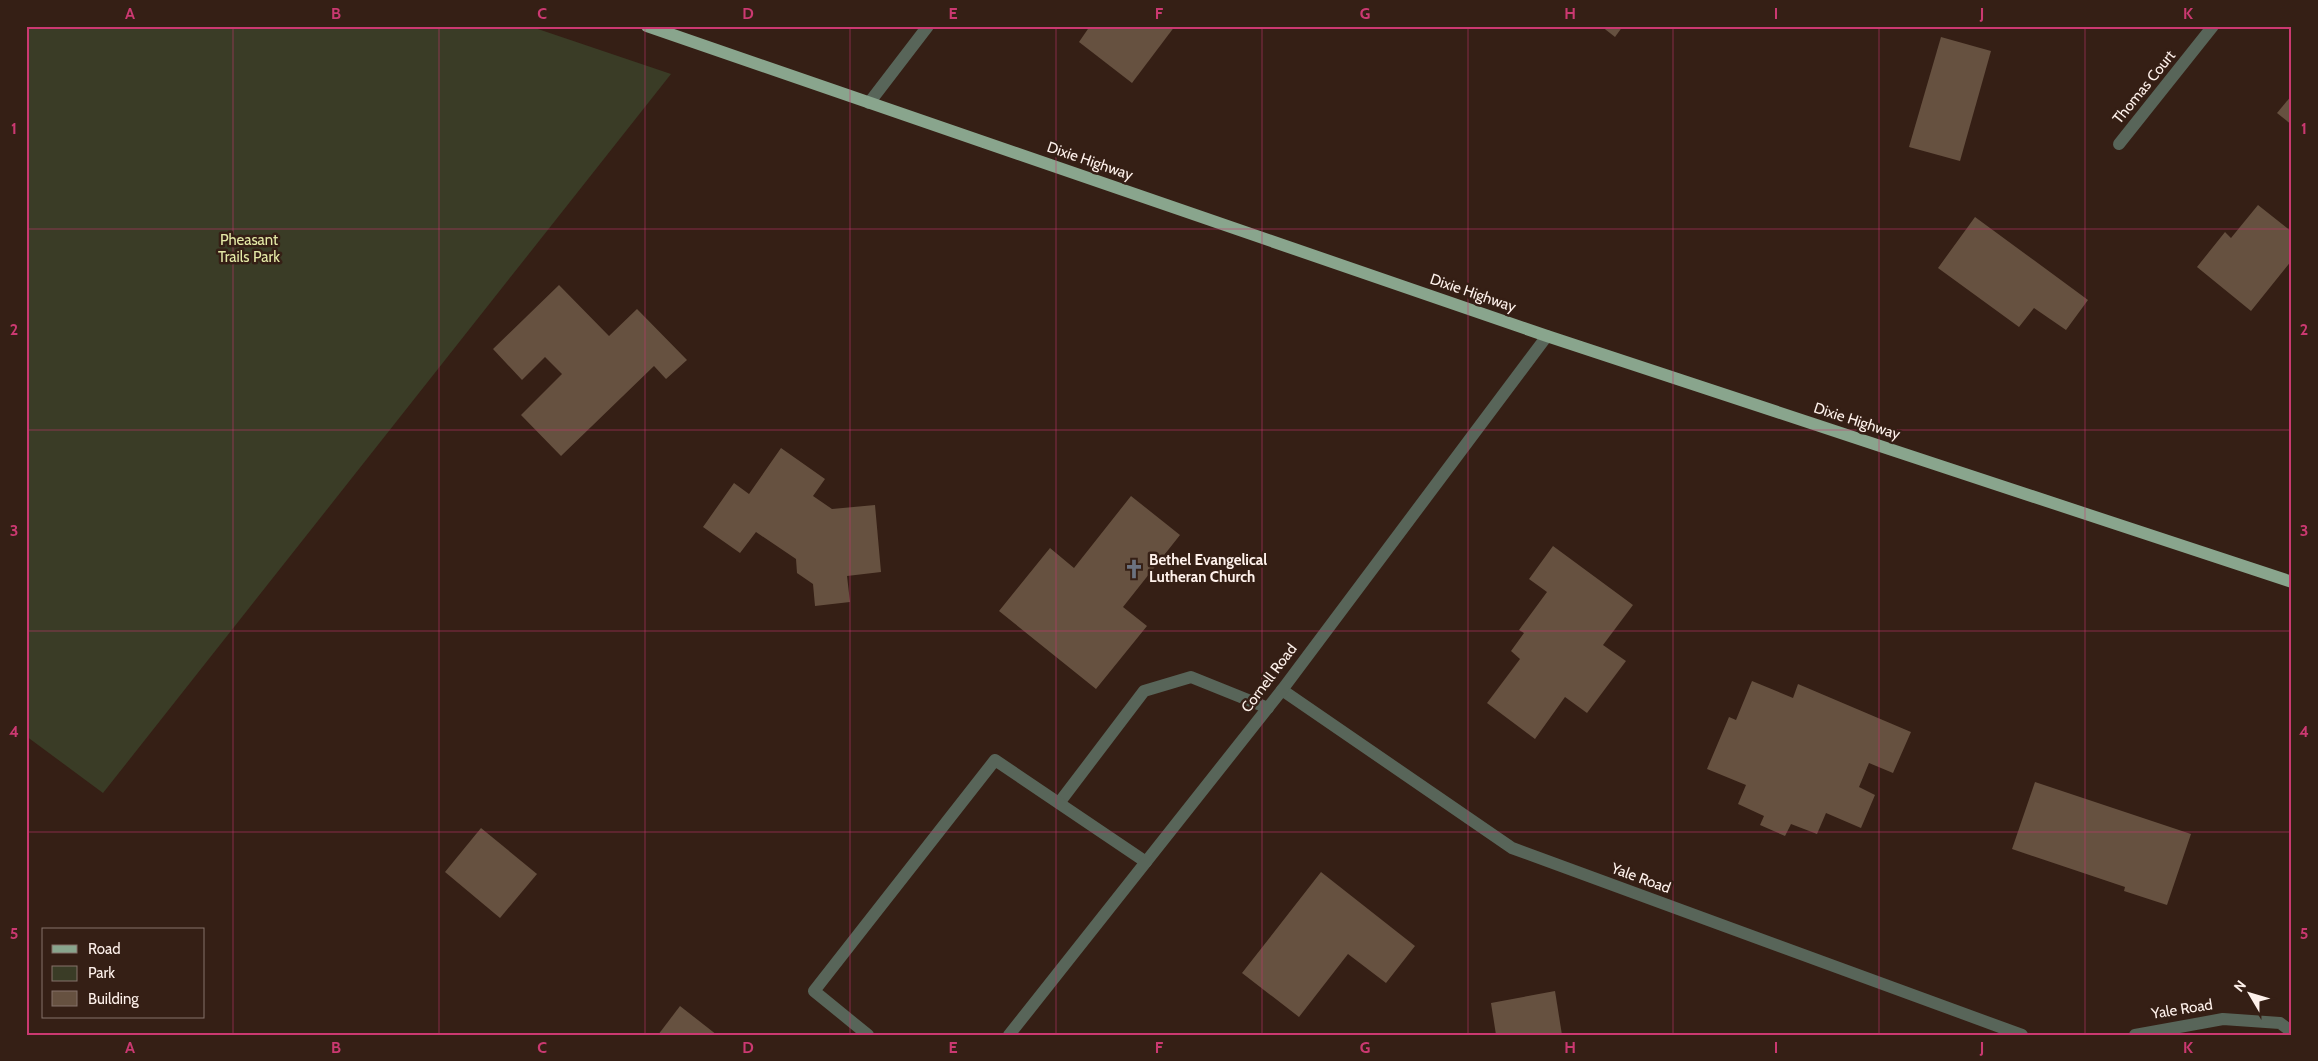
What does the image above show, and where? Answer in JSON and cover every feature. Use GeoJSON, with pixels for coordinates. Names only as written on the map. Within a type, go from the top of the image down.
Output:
{"type":"FeatureCollection","features":[{"type":"Feature","properties":{"kind":"main road","name":"Dixie Highway"},"geometry":{"type":"LineString","coordinates":[[647,26],[1547,336],[2292,582]]}},
{"type":"Feature","properties":{"kind":"street"},"geometry":{"type":"LineString","coordinates":[[869,103],[928,26]]}},
{"type":"Feature","properties":{"kind":"street","name":"Thomas Court"},"geometry":{"type":"LineString","coordinates":[[2119,144],[2213,26]]}},
{"type":"Feature","properties":{"kind":"street","name":"Cornell Road"},"geometry":{"type":"LineString","coordinates":[[1009,1035],[1282,690],[1547,336]]}},
{"type":"Feature","properties":{"kind":"street"},"geometry":{"type":"LineString","coordinates":[[1059,803],[1144,691],[1191,677],[1268,708]]}},
{"type":"Feature","properties":{"kind":"street","name":"Yale Road"},"geometry":{"type":"LineString","coordinates":[[1282,690],[1512,848],[2022,1035]]}},
{"type":"Feature","properties":{"kind":"street"},"geometry":{"type":"LineString","coordinates":[[868,1035],[814,991],[995,760],[1146,862]]}},
{"type":"Feature","properties":{"kind":"street","name":"Yale Road"},"geometry":{"type":"LineString","coordinates":[[2135,1035],[2223,1018],[2280,1023],[2292,1032]]}},
{"type":"Feature","properties":{"kind":"green space","name":"Pheasant Trails Park"},"geometry":{"type":"Polygon","coordinates":[[[26,26],[529,26],[671,74],[103,793],[26,736],[26,26]]]}},
{"type":"Feature","properties":{"kind":"building"},"geometry":{"type":"Polygon","coordinates":[[[1090,26],[1175,26],[1132,83],[1079,42],[1090,26]]]}},
{"type":"Feature","properties":{"kind":"building"},"geometry":{"type":"Polygon","coordinates":[[[1601,26],[1623,26],[1615,37],[1601,26]]]}},
{"type":"Feature","properties":{"kind":"building"},"geometry":{"type":"Polygon","coordinates":[[[1941,37],[1991,51],[1960,161],[1909,147],[1941,37]]]}},
{"type":"Feature","properties":{"kind":"building"},"geometry":{"type":"Polygon","coordinates":[[[2292,95],[2292,125],[2277,113],[2292,95]]]}},
{"type":"Feature","properties":{"kind":"building"},"geometry":{"type":"Polygon","coordinates":[[[2258,205],[2292,232],[2292,260],[2251,311],[2197,267],[2225,232],[2231,238],[2258,205]]]}},
{"type":"Feature","properties":{"kind":"building"},"geometry":{"type":"Polygon","coordinates":[[[1975,217],[2088,300],[2066,330],[2034,308],[2019,327],[1938,268],[1975,217]]]}},
{"type":"Feature","properties":{"kind":"building"},"geometry":{"type":"Polygon","coordinates":[[[559,285],[609,336],[637,309],[687,360],[666,379],[654,366],[561,456],[521,415],[562,374],[545,357],[522,380],[493,349],[559,285]]]}},
{"type":"Feature","properties":{"kind":"building"},"geometry":{"type":"Polygon","coordinates":[[[781,448],[825,479],[813,496],[832,509],[875,505],[881,572],[847,576],[850,602],[815,606],[813,584],[797,573],[796,559],[756,532],[740,553],[703,527],[734,483],[749,494],[781,448]]]}},
{"type":"Feature","properties":{"kind":"building"},"geometry":{"type":"Polygon","coordinates":[[[1131,496],[1180,535],[1123,607],[1147,626],[1096,689],[999,611],[1050,548],[1074,568],[1131,496]]]}},
{"type":"Feature","properties":{"kind":"building"},"geometry":{"type":"Polygon","coordinates":[[[1553,546],[1633,605],[1603,645],[1626,661],[1587,713],[1565,697],[1535,739],[1487,703],[1520,659],[1511,651],[1524,633],[1519,630],[1547,592],[1529,579],[1553,546]]]}},
{"type":"Feature","properties":{"kind":"building"},"geometry":{"type":"Polygon","coordinates":[[[1752,681],[1793,698],[1798,684],[1911,732],[1893,773],[1869,763],[1859,787],[1875,795],[1861,828],[1826,813],[1817,834],[1791,824],[1785,836],[1760,825],[1764,816],[1738,804],[1746,785],[1707,769],[1729,717],[1736,720],[1752,681]]]}},
{"type":"Feature","properties":{"kind":"building"},"geometry":{"type":"Polygon","coordinates":[[[2035,782],[2191,834],[2167,905],[2124,891],[2125,887],[2012,849],[2035,782]]]}},
{"type":"Feature","properties":{"kind":"building"},"geometry":{"type":"Polygon","coordinates":[[[481,828],[537,874],[500,918],[445,872],[481,828]]]}},
{"type":"Feature","properties":{"kind":"building"},"geometry":{"type":"Polygon","coordinates":[[[1321,872],[1415,946],[1386,983],[1348,954],[1299,1017],[1242,973],[1321,872]]]}},
{"type":"Feature","properties":{"kind":"building"},"geometry":{"type":"Polygon","coordinates":[[[1555,991],[1562,1035],[1496,1035],[1491,1003],[1555,991]]]}},
{"type":"Feature","properties":{"kind":"building"},"geometry":{"type":"Polygon","coordinates":[[[680,1006],[717,1035],[658,1035],[680,1006]]]}},
{"type":"Feature","properties":{"kind":"place","name":"Bethel Evangelical Lutheran Church"},"geometry":{"type":"Point","coordinates":[1134,569]}}]}
